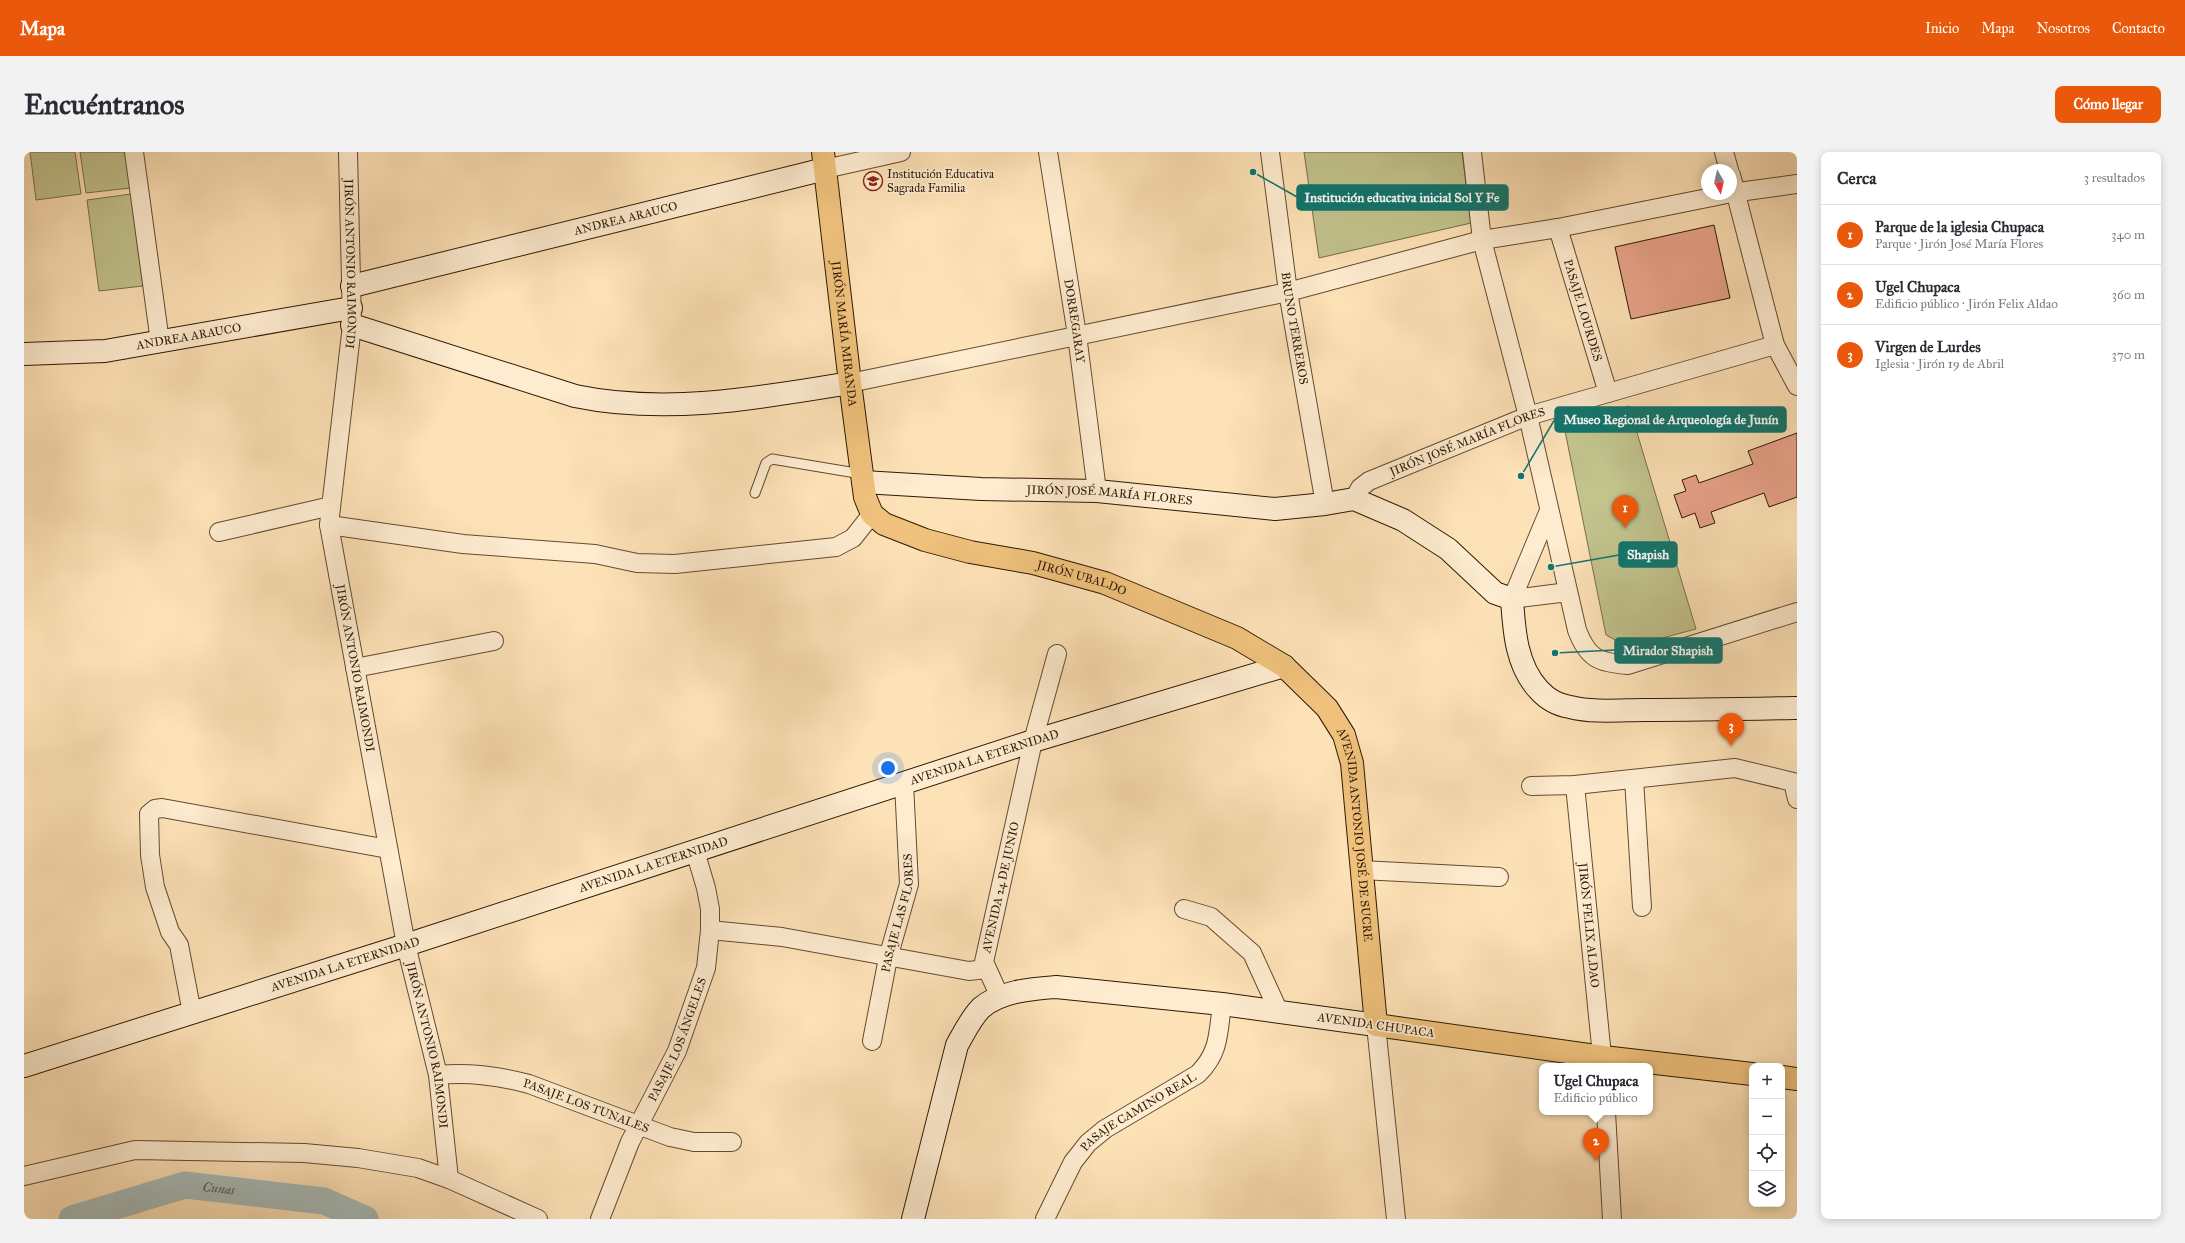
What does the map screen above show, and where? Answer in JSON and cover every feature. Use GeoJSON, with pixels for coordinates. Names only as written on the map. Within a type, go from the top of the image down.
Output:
{"type":"FeatureCollection","features":[{"type":"Feature","properties":{"kind":"highway","name":"JIRÓN MARÍA MIRANDA"},"geometry":{"type":"LineString","coordinates":[[824,161],[865,497],[872,514]]}},
{"type":"Feature","properties":{"kind":"highway","name":"JIRÓN UBALDO"},"geometry":{"type":"LineString","coordinates":[[872,514],[884,524],[925,540],[970,552],[1033,563],[1104,583],[1237,638],[1284,666]]}},
{"type":"Feature","properties":{"kind":"highway","name":"AVENIDA ANTONIO JOSÉ DE SUCRE"},"geometry":{"type":"LineString","coordinates":[[1284,666],[1327,708],[1344,735],[1352,763],[1376,1026]]}},
{"type":"Feature","properties":{"kind":"highway","name":"AVENIDA CHUPACA"},"geometry":{"type":"LineString","coordinates":[[1376,1026],[1603,1061],[1626,1063]]}},
{"type":"Feature","properties":{"kind":"highway","name":"AVENIDA CHUPACA"},"geometry":{"type":"LineString","coordinates":[[1653,1065],[1749,1074]]}},
{"type":"Feature","properties":{"kind":"highway"},"geometry":{"type":"LineString","coordinates":[[1785,1077],[1797,1079]]}},
{"type":"Feature","properties":{"kind":"street"},"geometry":{"type":"LineString","coordinates":[[134,152],[160,342]]}},
{"type":"Feature","properties":{"kind":"street","name":"JIRÓN ANTONIO RAIMONDI"},"geometry":{"type":"LineString","coordinates":[[348,152],[352,316],[328,525],[406,945],[438,1075],[449,1178]]}},
{"type":"Feature","properties":{"kind":"street","name":"ANDREA ARAUCO"},"geometry":{"type":"LineString","coordinates":[[352,286],[824,161],[901,152]]}},
{"type":"Feature","properties":{"kind":"street","name":"DORREGARAY"},"geometry":{"type":"LineString","coordinates":[[1048,152],[1077,335],[1097,491]]}},
{"type":"Feature","properties":{"kind":"street","name":"BRUNO TERREROS"},"geometry":{"type":"LineString","coordinates":[[1270,152],[1288,292],[1324,504]]}},
{"type":"Feature","properties":{"kind":"street"},"geometry":{"type":"LineString","coordinates":[[1472,152],[1482,240],[1528,416],[1548,513],[1577,630],[1583,646],[1593,656],[1606,663],[1628,665],[1797,612]]}},
{"type":"Feature","properties":{"kind":"street"},"geometry":{"type":"LineString","coordinates":[[1724,152],[1727,164]]}},
{"type":"Feature","properties":{"kind":"street"},"geometry":{"type":"LineString","coordinates":[[1737,189],[1797,184]]}},
{"type":"Feature","properties":{"kind":"street"},"geometry":{"type":"LineString","coordinates":[[352,316],[575,396],[607,403],[673,405],[750,400],[850,383],[1288,292],[1482,240],[1558,228],[1701,196]]}},
{"type":"Feature","properties":{"kind":"street"},"geometry":{"type":"LineString","coordinates":[[1734,200],[1775,344],[1797,386]]}},
{"type":"Feature","properties":{"kind":"street","name":"PASAJE LOURDES"},"geometry":{"type":"LineString","coordinates":[[1558,228],[1608,393]]}},
{"type":"Feature","properties":{"kind":"street","name":"ANDREA ARAUCO"},"geometry":{"type":"LineString","coordinates":[[24,354],[105,351],[352,316]]}},
{"type":"Feature","properties":{"kind":"street","name":"JIRÓN JOSÉ MARÍA FLORES"},"geometry":{"type":"LineString","coordinates":[[863,478],[981,489],[1097,491],[1275,509],[1324,504],[1354,499],[1360,488],[1369,481],[1528,416],[1775,344]]}},
{"type":"Feature","properties":{"kind":"street"},"geometry":{"type":"LineString","coordinates":[[1354,499],[1403,520],[1448,549],[1495,593],[1512,599],[1568,592]]}},
{"type":"Feature","properties":{"kind":"street"},"geometry":{"type":"LineString","coordinates":[[219,532],[331,506]]}},
{"type":"Feature","properties":{"kind":"street"},"geometry":{"type":"LineString","coordinates":[[1548,513],[1512,599],[1513,619],[1521,659],[1527,675],[1539,690],[1552,701],[1570,707],[1606,710],[1797,708]]}},
{"type":"Feature","properties":{"kind":"street"},"geometry":{"type":"LineString","coordinates":[[328,525],[463,544],[560,550],[595,554],[637,563],[675,564],[836,547],[853,538],[872,514]]}},
{"type":"Feature","properties":{"kind":"street"},"geometry":{"type":"LineString","coordinates":[[355,668],[494,641]]}},
{"type":"Feature","properties":{"kind":"street","name":"AVENIDA 24 DE JUNIO"},"geometry":{"type":"LineString","coordinates":[[1000,997],[984,962],[1033,740],[1057,654]]}},
{"type":"Feature","properties":{"kind":"street","name":"AVENIDA LA ETERNIDAD"},"geometry":{"type":"LineString","coordinates":[[24,1066],[406,945],[1033,740],[1284,666]]}},
{"type":"Feature","properties":{"kind":"street"},"geometry":{"type":"LineString","coordinates":[[1531,786],[1575,785],[1735,768],[1793,782],[1797,799]]}},
{"type":"Feature","properties":{"kind":"street"},"geometry":{"type":"LineString","coordinates":[[1634,779],[1642,907]]}},
{"type":"Feature","properties":{"kind":"street","name":"PASAJE LAS FLORES"},"geometry":{"type":"LineString","coordinates":[[872,1041],[888,958],[909,884],[904,783]]}},
{"type":"Feature","properties":{"kind":"street","name":"JIRÓN FELIX ALDAO"},"geometry":{"type":"LineString","coordinates":[[1575,785],[1603,1061]]}},
{"type":"Feature","properties":{"kind":"street"},"geometry":{"type":"LineString","coordinates":[[192,1013],[179,945],[170,932],[155,887],[150,854],[149,814],[155,809],[162,808],[388,849]]}},
{"type":"Feature","properties":{"kind":"street","name":"PASAJE LOS ÁNGELES"},"geometry":{"type":"LineString","coordinates":[[600,1219],[620,1163],[666,1075],[690,1019],[706,968],[710,930],[706,888],[695,851]]}},
{"type":"Feature","properties":{"kind":"street"},"geometry":{"type":"LineString","coordinates":[[1361,870],[1499,877]]}},
{"type":"Feature","properties":{"kind":"street"},"geometry":{"type":"LineString","coordinates":[[1184,909],[1211,917],[1252,953],[1279,1012]]}},
{"type":"Feature","properties":{"kind":"street"},"geometry":{"type":"LineString","coordinates":[[710,930],[782,937],[888,958],[969,971],[986,969]]}},
{"type":"Feature","properties":{"kind":"street","name":"AVENIDA CHUPACA"},"geometry":{"type":"LineString","coordinates":[[1000,997],[1029,989],[1056,987],[1222,1004],[1376,1026]]}},
{"type":"Feature","properties":{"kind":"street"},"geometry":{"type":"LineString","coordinates":[[913,1219],[958,1045],[968,1026],[981,1008],[1000,997]]}},
{"type":"Feature","properties":{"kind":"street","name":"PASAJE CAMINO REAL"},"geometry":{"type":"LineString","coordinates":[[1045,1219],[1073,1162],[1088,1143],[1105,1129],[1198,1074],[1209,1063],[1215,1051],[1222,1004]]}},
{"type":"Feature","properties":{"kind":"street"},"geometry":{"type":"LineString","coordinates":[[1376,1026],[1396,1219]]}},
{"type":"Feature","properties":{"kind":"street","name":"PASAJE LOS TUNALES"},"geometry":{"type":"LineString","coordinates":[[438,1075],[485,1075],[515,1080],[670,1137],[694,1142],[732,1142]]}},
{"type":"Feature","properties":{"kind":"street"},"geometry":{"type":"LineString","coordinates":[[1606,1115],[1612,1219]]}},
{"type":"Feature","properties":{"kind":"street"},"geometry":{"type":"LineString","coordinates":[[24,1176],[128,1151],[151,1150],[304,1153],[358,1158],[418,1168],[449,1178],[538,1219]]}},
{"type":"Feature","properties":{"kind":"lane"},"geometry":{"type":"LineString","coordinates":[[755,493],[766,463],[772,459],[863,478]]}},
{"type":"Feature","properties":{"kind":"green space"},"geometry":{"type":"Polygon","coordinates":[[[30,152],[75,152],[81,194],[36,200],[30,152]]]}},
{"type":"Feature","properties":{"kind":"green space"},"geometry":{"type":"Polygon","coordinates":[[[80,152],[126,152],[130,188],[86,193],[80,152]]]}},
{"type":"Feature","properties":{"kind":"green space"},"geometry":{"type":"Polygon","coordinates":[[[1304,152],[1462,152],[1471,223],[1319,258],[1304,152]]]}},
{"type":"Feature","properties":{"kind":"green space"},"geometry":{"type":"Polygon","coordinates":[[[131,194],[143,286],[99,291],[87,200],[131,194]]]}},
{"type":"Feature","properties":{"kind":"green space"},"geometry":{"type":"Polygon","coordinates":[[[1629,406],[1696,629],[1628,647],[1606,635],[1564,426],[1629,406]]]}},
{"type":"Feature","properties":{"kind":"building"},"geometry":{"type":"Polygon","coordinates":[[[1714,225],[1730,298],[1631,319],[1615,247],[1714,225]]]}},
{"type":"Feature","properties":{"kind":"building"},"geometry":{"type":"Polygon","coordinates":[[[1797,433],[1797,497],[1769,507],[1764,493],[1711,512],[1715,523],[1700,528],[1695,513],[1682,518],[1674,495],[1686,491],[1682,480],[1696,475],[1699,483],[1753,464],[1748,451],[1797,433]]]}},
{"type":"Feature","properties":{"kind":"waterway","name":"Cunas"},"geometry":{"type":"LineString","coordinates":[[72,1219],[185,1185],[324,1201],[365,1219]]}},
{"type":"Feature","properties":{"kind":"place","name":"Institución educativa inicial Sol Y Fe"},"geometry":{"type":"Point","coordinates":[1253,172]}},
{"type":"Feature","properties":{"kind":"place","name":"Institución Educativa Sagrada Familia"},"geometry":{"type":"Point","coordinates":[873,181]}},
{"type":"Feature","properties":{"kind":"place","name":"Museo Regional de Arqueología de Junín"},"geometry":{"type":"Point","coordinates":[1521,476]}},
{"type":"Feature","properties":{"kind":"place","name":"Parque de la iglesia Chupaca"},"geometry":{"type":"Point","coordinates":[1625,528]}},
{"type":"Feature","properties":{"kind":"place","name":"Shapish"},"geometry":{"type":"Point","coordinates":[1551,567]}},
{"type":"Feature","properties":{"kind":"place","name":"Mirador Shapish"},"geometry":{"type":"Point","coordinates":[1555,653]}},
{"type":"Feature","properties":{"kind":"place","name":"Virgen de Lurdes"},"geometry":{"type":"Point","coordinates":[1731,746]}},
{"type":"Feature","properties":{"kind":"place","name":"Ugel Chupaca"},"geometry":{"type":"Point","coordinates":[1596,1161]}}]}
